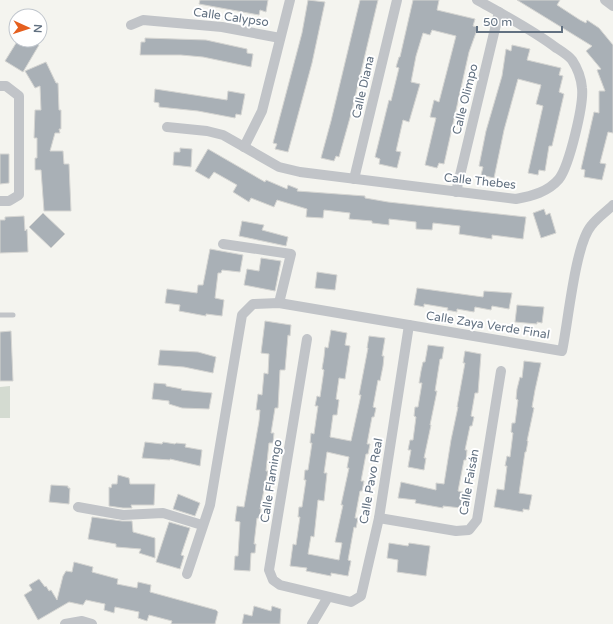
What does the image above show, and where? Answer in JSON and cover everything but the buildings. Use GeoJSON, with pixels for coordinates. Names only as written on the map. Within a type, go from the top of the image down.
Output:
{"type":"FeatureCollection","features":[{"type":"Feature","properties":{"kind":"street"},"geometry":{"type":"LineString","coordinates":[[244,147],[262,111],[290,0]]}},
{"type":"Feature","properties":{"kind":"street","name":"Calle Diana"},"geometry":{"type":"LineString","coordinates":[[354,179],[397,0]]}},
{"type":"Feature","properties":{"kind":"street","name":"Calle Thebes"},"geometry":{"type":"LineString","coordinates":[[166,127],[207,130],[223,135],[279,167],[300,172],[516,199],[533,196],[547,189],[558,179],[566,166],[579,113],[582,90],[580,74],[571,58],[532,30],[478,0]]}},
{"type":"Feature","properties":{"kind":"street"},"geometry":{"type":"LineString","coordinates":[[606,0],[613,6]]}},
{"type":"Feature","properties":{"kind":"street","name":"Calle Olimpo"},"geometry":{"type":"LineString","coordinates":[[456,192],[499,12]]}},
{"type":"Feature","properties":{"kind":"street","name":"Calle Calypso"},"geometry":{"type":"LineString","coordinates":[[131,25],[143,20],[222,27],[280,38]]}},
{"type":"Feature","properties":{"kind":"street"},"geometry":{"type":"LineString","coordinates":[[0,86],[6,86],[19,96],[19,195],[9,201],[0,201]]}},
{"type":"Feature","properties":{"kind":"street","name":"Calle Zaya Verde Final"},"geometry":{"type":"LineString","coordinates":[[187,574],[212,498],[242,316],[253,304],[279,303],[562,351],[579,258],[584,239],[590,227],[613,205]]}},
{"type":"Feature","properties":{"kind":"street"},"geometry":{"type":"LineString","coordinates":[[223,244],[292,254],[279,303]]}},
{"type":"Feature","properties":{"kind":"street","name":"Calle Pavo Real"},"geometry":{"type":"LineString","coordinates":[[323,596],[351,602],[362,596],[379,518],[409,325]]}},
{"type":"Feature","properties":{"kind":"street","name":"Calle Flamingo"},"geometry":{"type":"LineString","coordinates":[[307,339],[269,570],[272,580],[280,585],[323,596]]}},
{"type":"Feature","properties":{"kind":"street","name":"Calle Faisán"},"geometry":{"type":"LineString","coordinates":[[379,518],[456,531],[469,530],[477,520],[501,371]]}},
{"type":"Feature","properties":{"kind":"street"},"geometry":{"type":"LineString","coordinates":[[78,507],[123,515],[163,513],[202,525]]}},
{"type":"Feature","properties":{"kind":"street"},"geometry":{"type":"LineString","coordinates":[[312,624],[323,596]]}},
{"type":"Feature","properties":{"kind":"street"},"geometry":{"type":"LineString","coordinates":[[66,624],[82,621],[92,624]]}},
{"type":"Feature","properties":{"kind":"lane"},"geometry":{"type":"LineString","coordinates":[[0,315],[13,315]]}},
{"type":"Feature","properties":{"kind":"shaded area"},"geometry":{"type":"Polygon","coordinates":[[[10,386],[10,418],[0,418],[0,387],[10,386]]]}}]}
